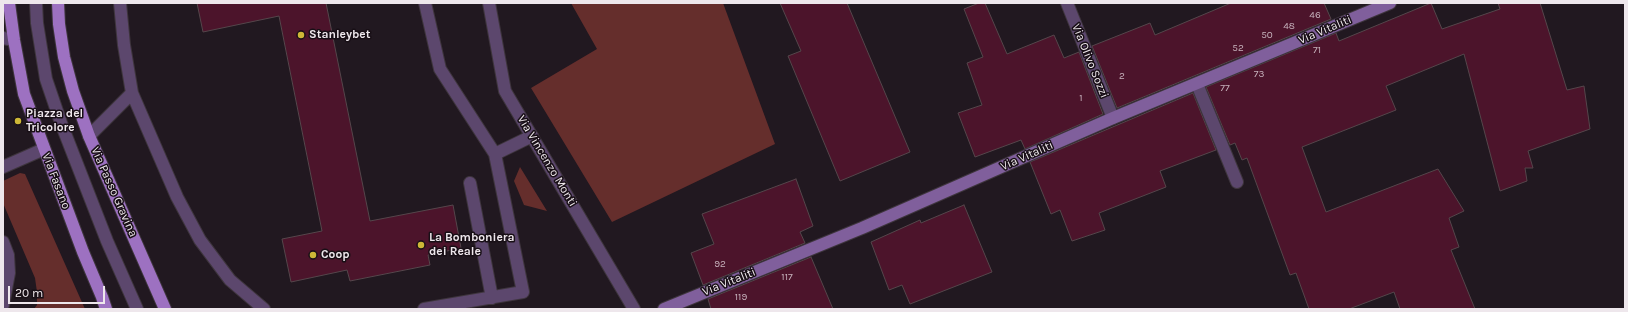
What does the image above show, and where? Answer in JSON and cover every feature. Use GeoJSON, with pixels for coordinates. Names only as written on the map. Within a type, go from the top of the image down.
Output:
{"type":"FeatureCollection","features":[{"type":"Feature","properties":{"kind":"main road","name":"Via Fasano"},"geometry":{"type":"LineString","coordinates":[[10,3],[8,39],[24,94],[106,309]]}},
{"type":"Feature","properties":{"kind":"main road","name":"Via Passo Gravina"},"geometry":{"type":"LineString","coordinates":[[58,3],[59,24],[64,57],[73,91],[89,136],[165,309]]}},
{"type":"Feature","properties":{"kind":"street"},"geometry":{"type":"LineString","coordinates":[[36,3],[37,24],[46,79],[61,123],[101,227],[137,309]]}},
{"type":"Feature","properties":{"kind":"street"},"geometry":{"type":"LineString","coordinates":[[120,3],[124,46],[132,93],[177,197],[200,240],[230,280],[264,309]]}},
{"type":"Feature","properties":{"kind":"street"},"geometry":{"type":"LineString","coordinates":[[424,309],[523,292],[495,154],[440,69],[425,3]]}},
{"type":"Feature","properties":{"kind":"street","name":"Via Vincenzo Monti"},"geometry":{"type":"LineString","coordinates":[[488,3],[505,91],[634,309]]}},
{"type":"Feature","properties":{"kind":"street","name":"Via Olivo Sozzi"},"geometry":{"type":"LineString","coordinates":[[1067,3],[1113,118]]}},
{"type":"Feature","properties":{"kind":"street","name":"Via Vitaliti"},"geometry":{"type":"LineString","coordinates":[[664,309],[862,228],[1113,118],[1390,3]]}},
{"type":"Feature","properties":{"kind":"street"},"geometry":{"type":"LineString","coordinates":[[1197,84],[1238,182]]}},
{"type":"Feature","properties":{"kind":"street"},"geometry":{"type":"LineString","coordinates":[[89,136],[132,93]]}},
{"type":"Feature","properties":{"kind":"street"},"geometry":{"type":"LineString","coordinates":[[495,154],[532,136]]}},
{"type":"Feature","properties":{"kind":"street"},"geometry":{"type":"LineString","coordinates":[[3,167],[44,149]]}},
{"type":"Feature","properties":{"kind":"street"},"geometry":{"type":"LineString","coordinates":[[470,183],[492,298]]}},
{"type":"Feature","properties":{"kind":"street"},"geometry":{"type":"LineString","coordinates":[[3,242],[8,255],[9,273],[3,305]]}},
{"type":"Feature","properties":{"kind":"shaded area"},"geometry":{"type":"Polygon","coordinates":[[[571,3],[723,3],[775,144],[612,222],[531,88],[597,49],[571,3]]]}},
{"type":"Feature","properties":{"kind":"shaded area"},"geometry":{"type":"Polygon","coordinates":[[[520,167],[547,211],[524,205],[514,181],[520,167]]]}},
{"type":"Feature","properties":{"kind":"shaded area"},"geometry":{"type":"Polygon","coordinates":[[[20,173],[25,174],[85,309],[34,309],[37,305],[35,278],[3,203],[3,181],[20,173]]]}},
{"type":"Feature","properties":{"kind":"building"},"geometry":{"type":"Polygon","coordinates":[[[197,3],[326,3],[370,221],[453,205],[461,248],[428,255],[430,265],[350,281],[347,270],[291,282],[282,239],[322,231],[279,16],[203,32],[197,3]]]}},
{"type":"Feature","properties":{"kind":"building"},"geometry":{"type":"Polygon","coordinates":[[[780,3],[847,3],[910,152],[840,181],[788,56],[801,51],[780,3]]]}},
{"type":"Feature","properties":{"kind":"building"},"geometry":{"type":"Polygon","coordinates":[[[979,3],[985,3],[1007,54],[1054,35],[1064,58],[1079,52],[1103,114],[1025,149],[1021,140],[975,157],[958,113],[982,105],[967,63],[983,57],[964,9],[979,3]]]}},
{"type":"Feature","properties":{"kind":"building"},"geometry":{"type":"Polygon","coordinates":[[[1231,3],[1324,3],[1331,19],[1117,108],[1092,46],[1150,23],[1155,35],[1231,3]]]}},
{"type":"Feature","properties":{"kind":"building"},"geometry":{"type":"Polygon","coordinates":[[[1431,3],[1442,29],[1500,9],[1498,3],[1540,3],[1567,90],[1584,86],[1590,129],[1528,151],[1533,168],[1525,168],[1527,181],[1500,191],[1464,54],[1386,86],[1396,110],[1302,147],[1326,212],[1438,169],[1464,211],[1449,218],[1459,247],[1451,250],[1475,309],[1400,309],[1394,292],[1349,309],[1309,309],[1296,273],[1290,275],[1247,158],[1242,160],[1235,143],[1230,145],[1206,87],[1336,33],[1339,41],[1431,3]]]}},
{"type":"Feature","properties":{"kind":"building"},"geometry":{"type":"Polygon","coordinates":[[[1193,93],[1216,150],[1160,171],[1166,187],[1099,213],[1105,230],[1072,241],[1060,210],[1051,214],[1030,162],[1193,93]]]}},
{"type":"Feature","properties":{"kind":"building"},"geometry":{"type":"Polygon","coordinates":[[[796,179],[813,226],[800,232],[805,243],[703,285],[691,253],[714,244],[702,214],[796,179]]]}},
{"type":"Feature","properties":{"kind":"building"},"geometry":{"type":"Polygon","coordinates":[[[964,205],[992,272],[910,304],[902,285],[889,290],[871,242],[920,220],[921,223],[964,205]]]}},
{"type":"Feature","properties":{"kind":"building"},"geometry":{"type":"Polygon","coordinates":[[[811,257],[833,309],[711,309],[708,299],[811,257]]]}},
{"type":"Feature","properties":{"kind":"place","name":"Stanleybet"},"geometry":{"type":"Point","coordinates":[301,35]}},
{"type":"Feature","properties":{"kind":"place","name":"Piazza del Tricolore"},"geometry":{"type":"Point","coordinates":[18,121]}},
{"type":"Feature","properties":{"kind":"place","name":"La Bomboniera dei Reale"},"geometry":{"type":"Point","coordinates":[421,245]}},
{"type":"Feature","properties":{"kind":"place","name":"Coop"},"geometry":{"type":"Point","coordinates":[313,255]}}]}
